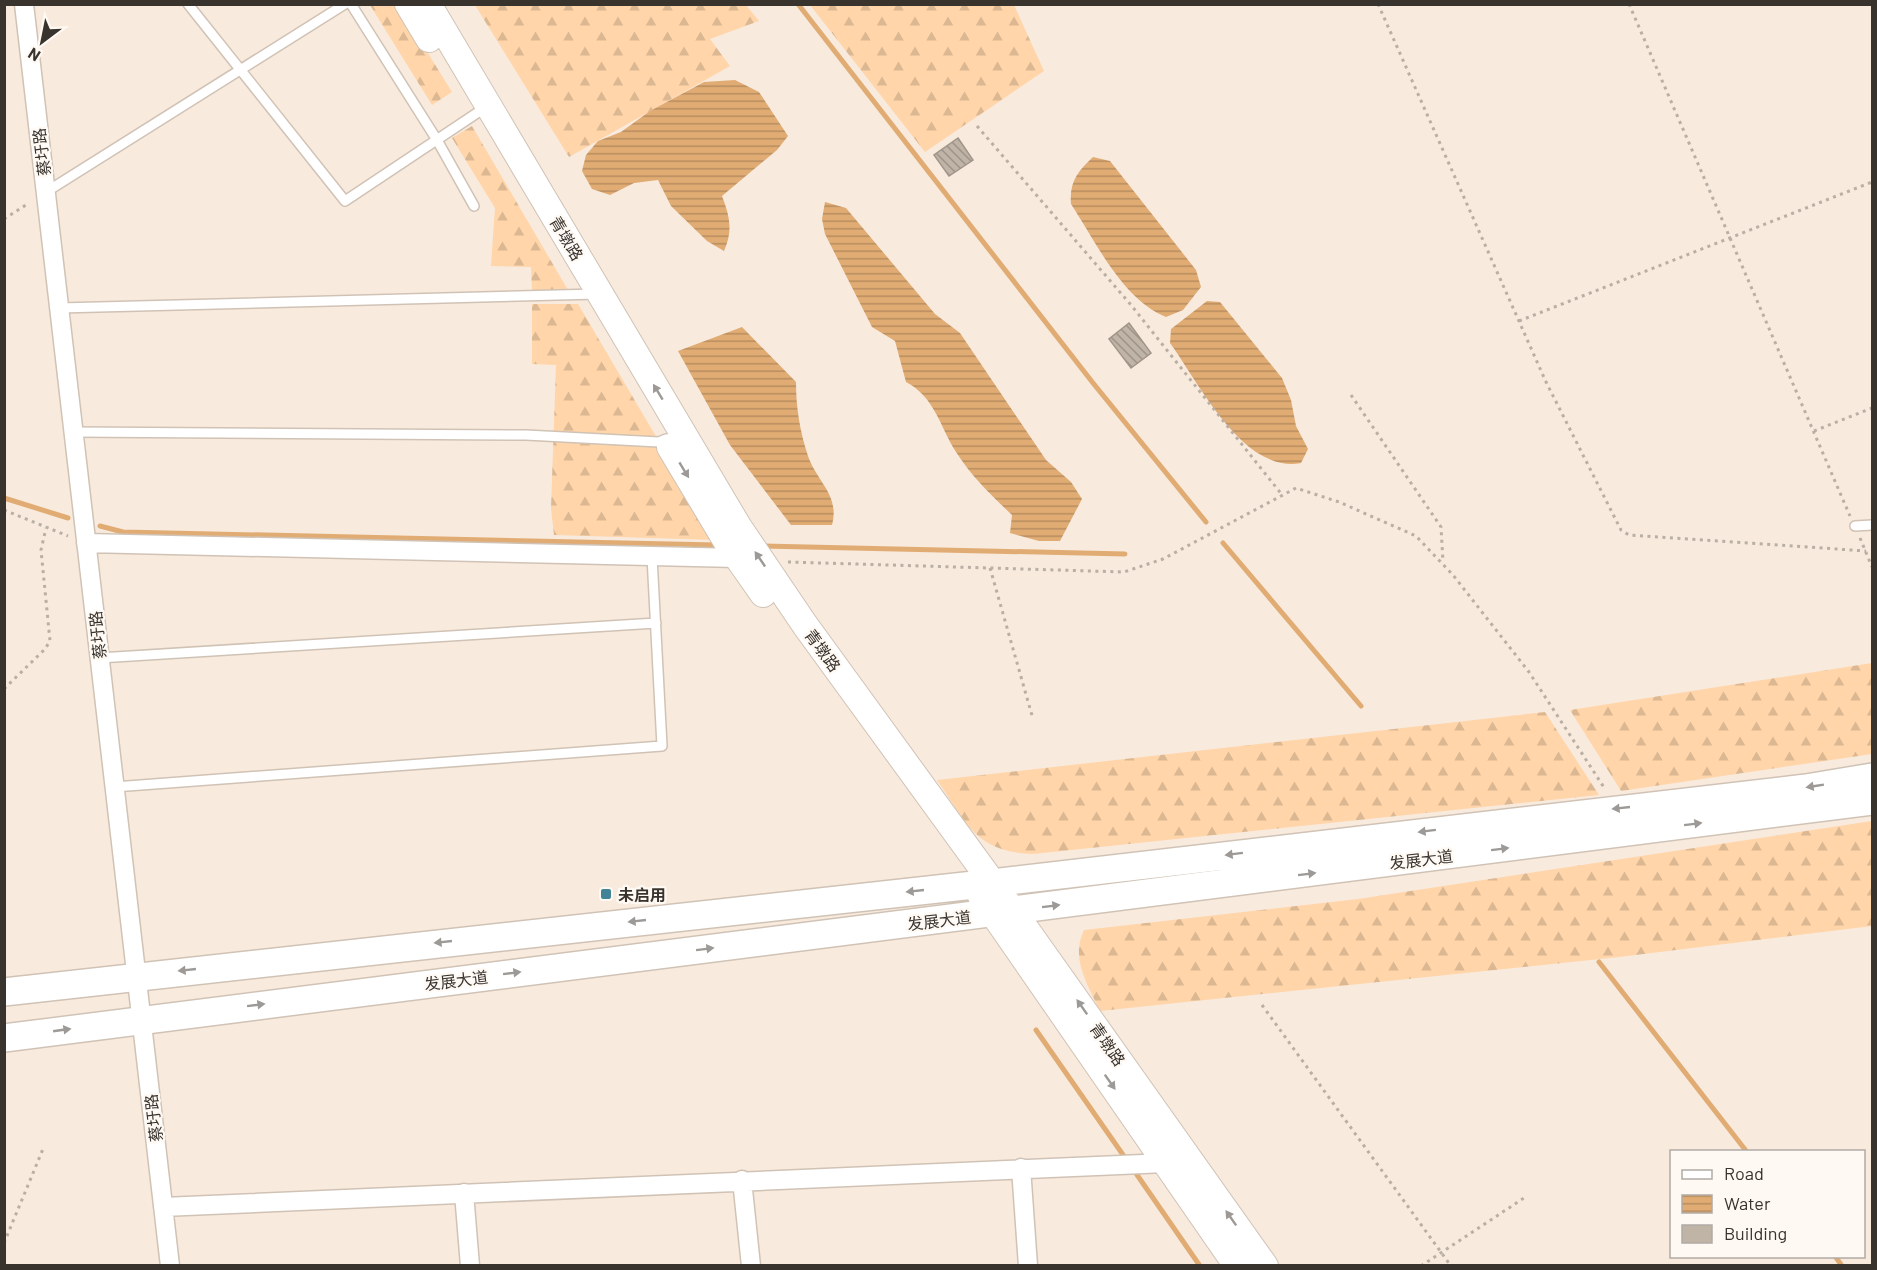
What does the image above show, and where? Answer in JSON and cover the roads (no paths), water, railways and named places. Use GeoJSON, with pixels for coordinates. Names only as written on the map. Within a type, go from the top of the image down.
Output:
{"type":"FeatureCollection","features":[{"type":"Feature","properties":{"kind":"main road","name":"青墩路"},"geometry":{"type":"LineString","coordinates":[[408,4],[481,111],[590,294],[738,526],[750,559]]}},
{"type":"Feature","properties":{"kind":"main road","name":"青墩路"},"geometry":{"type":"LineString","coordinates":[[428,4],[481,111]]}},
{"type":"Feature","properties":{"kind":"main road","name":"青墩路"},"geometry":{"type":"LineString","coordinates":[[590,294],[666,440],[982,884],[1264,1266]]}},
{"type":"Feature","properties":{"kind":"main road","name":"发展大道"},"geometry":{"type":"LineString","coordinates":[[4,992],[136,975],[982,884],[1617,808],[1806,788],[1872,777]]}},
{"type":"Feature","properties":{"kind":"main road","name":"发展大道"},"geometry":{"type":"LineString","coordinates":[[4,1038],[1872,801]]}},
{"type":"Feature","properties":{"kind":"main road","name":"青墩路"},"geometry":{"type":"LineString","coordinates":[[1003,912],[1166,1164],[1237,1266]]}},
{"type":"Feature","properties":{"kind":"street","name":"蔡圩路"},"geometry":{"type":"LineString","coordinates":[[24,4],[170,1266]]}},
{"type":"Feature","properties":{"kind":"street"},"geometry":{"type":"LineString","coordinates":[[87,543],[750,559]]}},
{"type":"Feature","properties":{"kind":"street"},"geometry":{"type":"LineString","coordinates":[[163,1207],[1021,1168],[1166,1164]]}},
{"type":"Feature","properties":{"kind":"street"},"geometry":{"type":"LineString","coordinates":[[1021,1168],[1028,1266]]}},
{"type":"Feature","properties":{"kind":"street"},"geometry":{"type":"LineString","coordinates":[[742,1180],[751,1266]]}},
{"type":"Feature","properties":{"kind":"street"},"geometry":{"type":"LineString","coordinates":[[464,1193],[470,1266]]}},
{"type":"Feature","properties":{"kind":"lane"},"geometry":{"type":"LineString","coordinates":[[189,4],[345,201],[481,111]]}},
{"type":"Feature","properties":{"kind":"lane"},"geometry":{"type":"LineString","coordinates":[[46,192],[345,4]]}},
{"type":"Feature","properties":{"kind":"lane"},"geometry":{"type":"LineString","coordinates":[[351,4],[437,140],[474,206]]}},
{"type":"Feature","properties":{"kind":"lane"},"geometry":{"type":"LineString","coordinates":[[59,309],[590,294]]}},
{"type":"Feature","properties":{"kind":"lane"},"geometry":{"type":"LineString","coordinates":[[74,432],[526,435],[659,442],[666,440]]}},
{"type":"Feature","properties":{"kind":"lane"},"geometry":{"type":"LineString","coordinates":[[1855,526],[1872,525]]}},
{"type":"Feature","properties":{"kind":"lane"},"geometry":{"type":"LineString","coordinates":[[114,787],[662,746],[652,557]]}},
{"type":"Feature","properties":{"kind":"lane"},"geometry":{"type":"LineString","coordinates":[[99,658],[656,623]]}},
{"type":"Feature","properties":{"kind":"water"},"geometry":{"type":"Polygon","coordinates":[[[735,80],[759,92],[788,136],[777,150],[722,196],[729,224],[729,237],[724,251],[707,241],[671,206],[658,180],[634,183],[610,195],[592,189],[582,171],[586,155],[598,141],[621,132],[650,111],[704,82],[735,80]]]}},
{"type":"Feature","properties":{"kind":"water"},"geometry":{"type":"Polygon","coordinates":[[[1093,157],[1110,161],[1196,270],[1201,287],[1183,310],[1166,317],[1150,309],[1136,297],[1111,268],[1071,204],[1073,183],[1083,167],[1093,157]]]}},
{"type":"Feature","properties":{"kind":"water"},"geometry":{"type":"Polygon","coordinates":[[[825,202],[846,208],[935,314],[960,333],[1046,460],[1071,482],[1082,499],[1060,541],[1039,541],[1010,533],[1012,515],[969,470],[950,442],[930,404],[916,388],[906,382],[895,341],[872,327],[825,234],[822,219],[825,202]]]}},
{"type":"Feature","properties":{"kind":"water"},"geometry":{"type":"Polygon","coordinates":[[[1207,301],[1220,302],[1282,378],[1291,400],[1296,426],[1308,449],[1301,463],[1280,463],[1260,455],[1242,440],[1209,401],[1170,343],[1171,329],[1207,301]]]}},
{"type":"Feature","properties":{"kind":"water"},"geometry":{"type":"Polygon","coordinates":[[[742,327],[796,382],[803,438],[812,465],[833,505],[832,525],[791,525],[730,445],[678,351],[742,327]]]}},
{"type":"Feature","properties":{"kind":"waterway"},"geometry":{"type":"LineString","coordinates":[[798,4],[1093,383],[1206,522]]}},
{"type":"Feature","properties":{"kind":"waterway"},"geometry":{"type":"LineString","coordinates":[[4,498],[68,518]]}},
{"type":"Feature","properties":{"kind":"waterway"},"geometry":{"type":"LineString","coordinates":[[100,526],[123,532],[717,545]]}},
{"type":"Feature","properties":{"kind":"waterway"},"geometry":{"type":"LineString","coordinates":[[1223,543],[1361,706]]}},
{"type":"Feature","properties":{"kind":"waterway"},"geometry":{"type":"LineString","coordinates":[[763,546],[1125,554]]}},
{"type":"Feature","properties":{"kind":"waterway"},"geometry":{"type":"LineString","coordinates":[[1599,962],[1745,1150]]}},
{"type":"Feature","properties":{"kind":"waterway"},"geometry":{"type":"LineString","coordinates":[[1036,1030],[1128,1162]]}},
{"type":"Feature","properties":{"kind":"waterway"},"geometry":{"type":"LineString","coordinates":[[1133,1169],[1200,1266]]}},
{"type":"Feature","properties":{"kind":"waterway"},"geometry":{"type":"LineString","coordinates":[[1836,1258],[1842,1266]]}},
{"type":"Feature","properties":{"kind":"place","name":"未启用"},"geometry":{"type":"Point","coordinates":[606,894]}}]}
